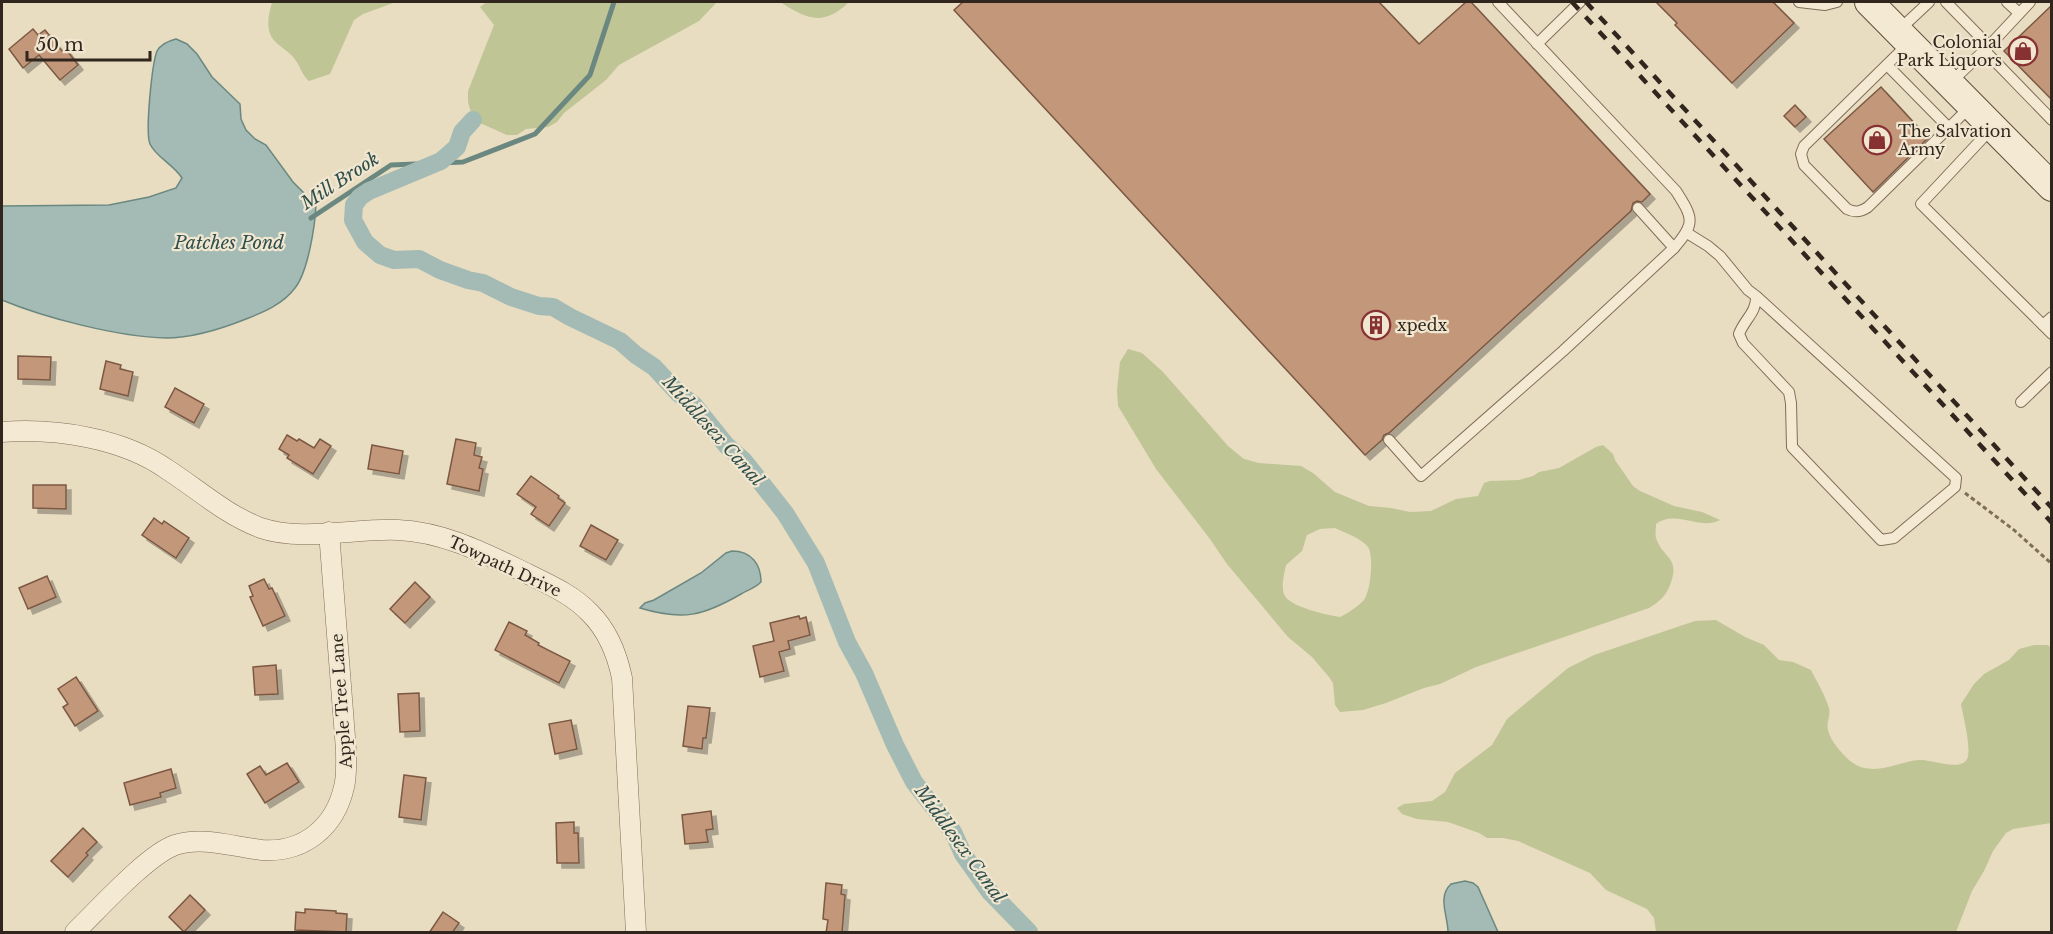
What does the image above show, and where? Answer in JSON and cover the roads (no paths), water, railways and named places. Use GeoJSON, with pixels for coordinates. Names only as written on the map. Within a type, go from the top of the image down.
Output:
{"type":"FeatureCollection","features":[{"type":"Feature","properties":{"kind":"main road"},"geometry":{"type":"LineString","coordinates":[[1869,2],[2052,187]]}},
{"type":"Feature","properties":{"kind":"street","name":"Towpath Drive"},"geometry":{"type":"LineString","coordinates":[[2,432],[32,431],[96,438],[136,453],[167,469],[217,505],[262,528],[297,534],[383,529],[413,531],[443,537],[483,552],[566,594],[583,606],[598,621],[614,648],[622,678],[636,933]]}},
{"type":"Feature","properties":{"kind":"street","name":"Apple Tree Lane"},"geometry":{"type":"LineString","coordinates":[[75,933],[142,868],[167,849],[182,844],[201,842],[276,850],[293,847],[309,841],[331,819],[345,786],[346,750],[328,532]]}},
{"type":"Feature","properties":{"kind":"lane"},"geometry":{"type":"LineString","coordinates":[[1389,440],[1420,476],[1563,351],[1674,248],[1687,233],[1690,214],[1676,191],[1498,2]]}},
{"type":"Feature","properties":{"kind":"lane"},"geometry":{"type":"LineString","coordinates":[[1537,44],[1580,2]]}},
{"type":"Feature","properties":{"kind":"lane"},"geometry":{"type":"LineString","coordinates":[[1799,2],[1825,5],[1837,2]]}},
{"type":"Feature","properties":{"kind":"lane"},"geometry":{"type":"LineString","coordinates":[[1929,2],[1887,65],[1804,146],[1801,158],[1806,168],[1844,206],[1854,212],[1862,211],[1972,106]]}},
{"type":"Feature","properties":{"kind":"lane"},"geometry":{"type":"LineString","coordinates":[[1946,2],[2052,120]]}},
{"type":"Feature","properties":{"kind":"lane"},"geometry":{"type":"LineString","coordinates":[[2007,2],[2019,13]]}},
{"type":"Feature","properties":{"kind":"lane"},"geometry":{"type":"LineString","coordinates":[[1950,84],[2031,2]]}},
{"type":"Feature","properties":{"kind":"lane"},"geometry":{"type":"LineString","coordinates":[[1887,65],[1949,128]]}},
{"type":"Feature","properties":{"kind":"lane"},"geometry":{"type":"LineString","coordinates":[[1993,127],[1921,204],[2052,334]]}},
{"type":"Feature","properties":{"kind":"lane"},"geometry":{"type":"LineString","coordinates":[[1638,208],[1674,248]]}},
{"type":"Feature","properties":{"kind":"lane"},"geometry":{"type":"LineString","coordinates":[[1687,233],[1720,256],[1756,296],[1956,478],[1955,487],[1894,538],[1881,540],[1792,447],[1789,392],[1743,344],[1739,334],[1752,314],[1756,296]]}},
{"type":"Feature","properties":{"kind":"lane"},"geometry":{"type":"LineString","coordinates":[[2043,325],[2052,317]]}},
{"type":"Feature","properties":{"kind":"lane"},"geometry":{"type":"LineString","coordinates":[[2021,402],[2052,372]]}},
{"type":"Feature","properties":{"kind":"water","name":"Patches Pond"},"geometry":{"type":"Polygon","coordinates":[[[176,39],[187,44],[197,54],[212,77],[240,104],[241,119],[246,130],[266,145],[293,182],[316,205],[307,260],[300,281],[279,303],[246,319],[206,332],[166,338],[127,334],[82,325],[2,300],[2,206],[109,205],[149,197],[176,188],[182,178],[153,149],[150,144],[148,126],[151,83],[157,51],[165,43],[176,39]]]}},
{"type":"Feature","properties":{"kind":"water"},"geometry":{"type":"Polygon","coordinates":[[[732,551],[745,553],[754,560],[761,576],[759,584],[704,612],[681,615],[640,608],[645,603],[701,573],[726,553],[732,551]]]}},
{"type":"Feature","properties":{"kind":"water"},"geometry":{"type":"Polygon","coordinates":[[[1465,881],[1478,887],[1498,932],[1448,932],[1444,907],[1447,889],[1451,884],[1465,881]]]}},
{"type":"Feature","properties":{"kind":"waterway","name":"Mill Brook"},"geometry":{"type":"LineString","coordinates":[[311,218],[391,165],[463,162],[535,134],[590,75],[614,2]]}},
{"type":"Feature","properties":{"kind":"waterway","name":"Middlesex Canal"},"geometry":{"type":"LineString","coordinates":[[473,120],[462,132],[457,147],[441,161],[369,191],[360,197],[354,205],[353,220],[365,242],[380,255],[394,260],[419,259],[440,270],[483,283],[511,297],[539,306],[553,307],[620,341],[654,367],[678,393],[694,405],[726,445],[744,461],[785,513],[816,563],[847,642],[864,673],[895,745],[914,782],[953,832],[963,854],[990,892],[1029,932]]}},
{"type":"Feature","properties":{"kind":"railway"},"geometry":{"type":"LineString","coordinates":[[1572,2],[2052,523]]}},
{"type":"Feature","properties":{"kind":"railway"},"geometry":{"type":"LineString","coordinates":[[1586,2],[2052,508]]}},
{"type":"Feature","properties":{"kind":"place","name":"Colonial Park Liquors"},"geometry":{"type":"Point","coordinates":[2023,51]}},
{"type":"Feature","properties":{"kind":"place","name":"The Salvation Army"},"geometry":{"type":"Point","coordinates":[1877,140]}},
{"type":"Feature","properties":{"kind":"place","name":"xpedx"},"geometry":{"type":"Point","coordinates":[1376,325]}}]}
